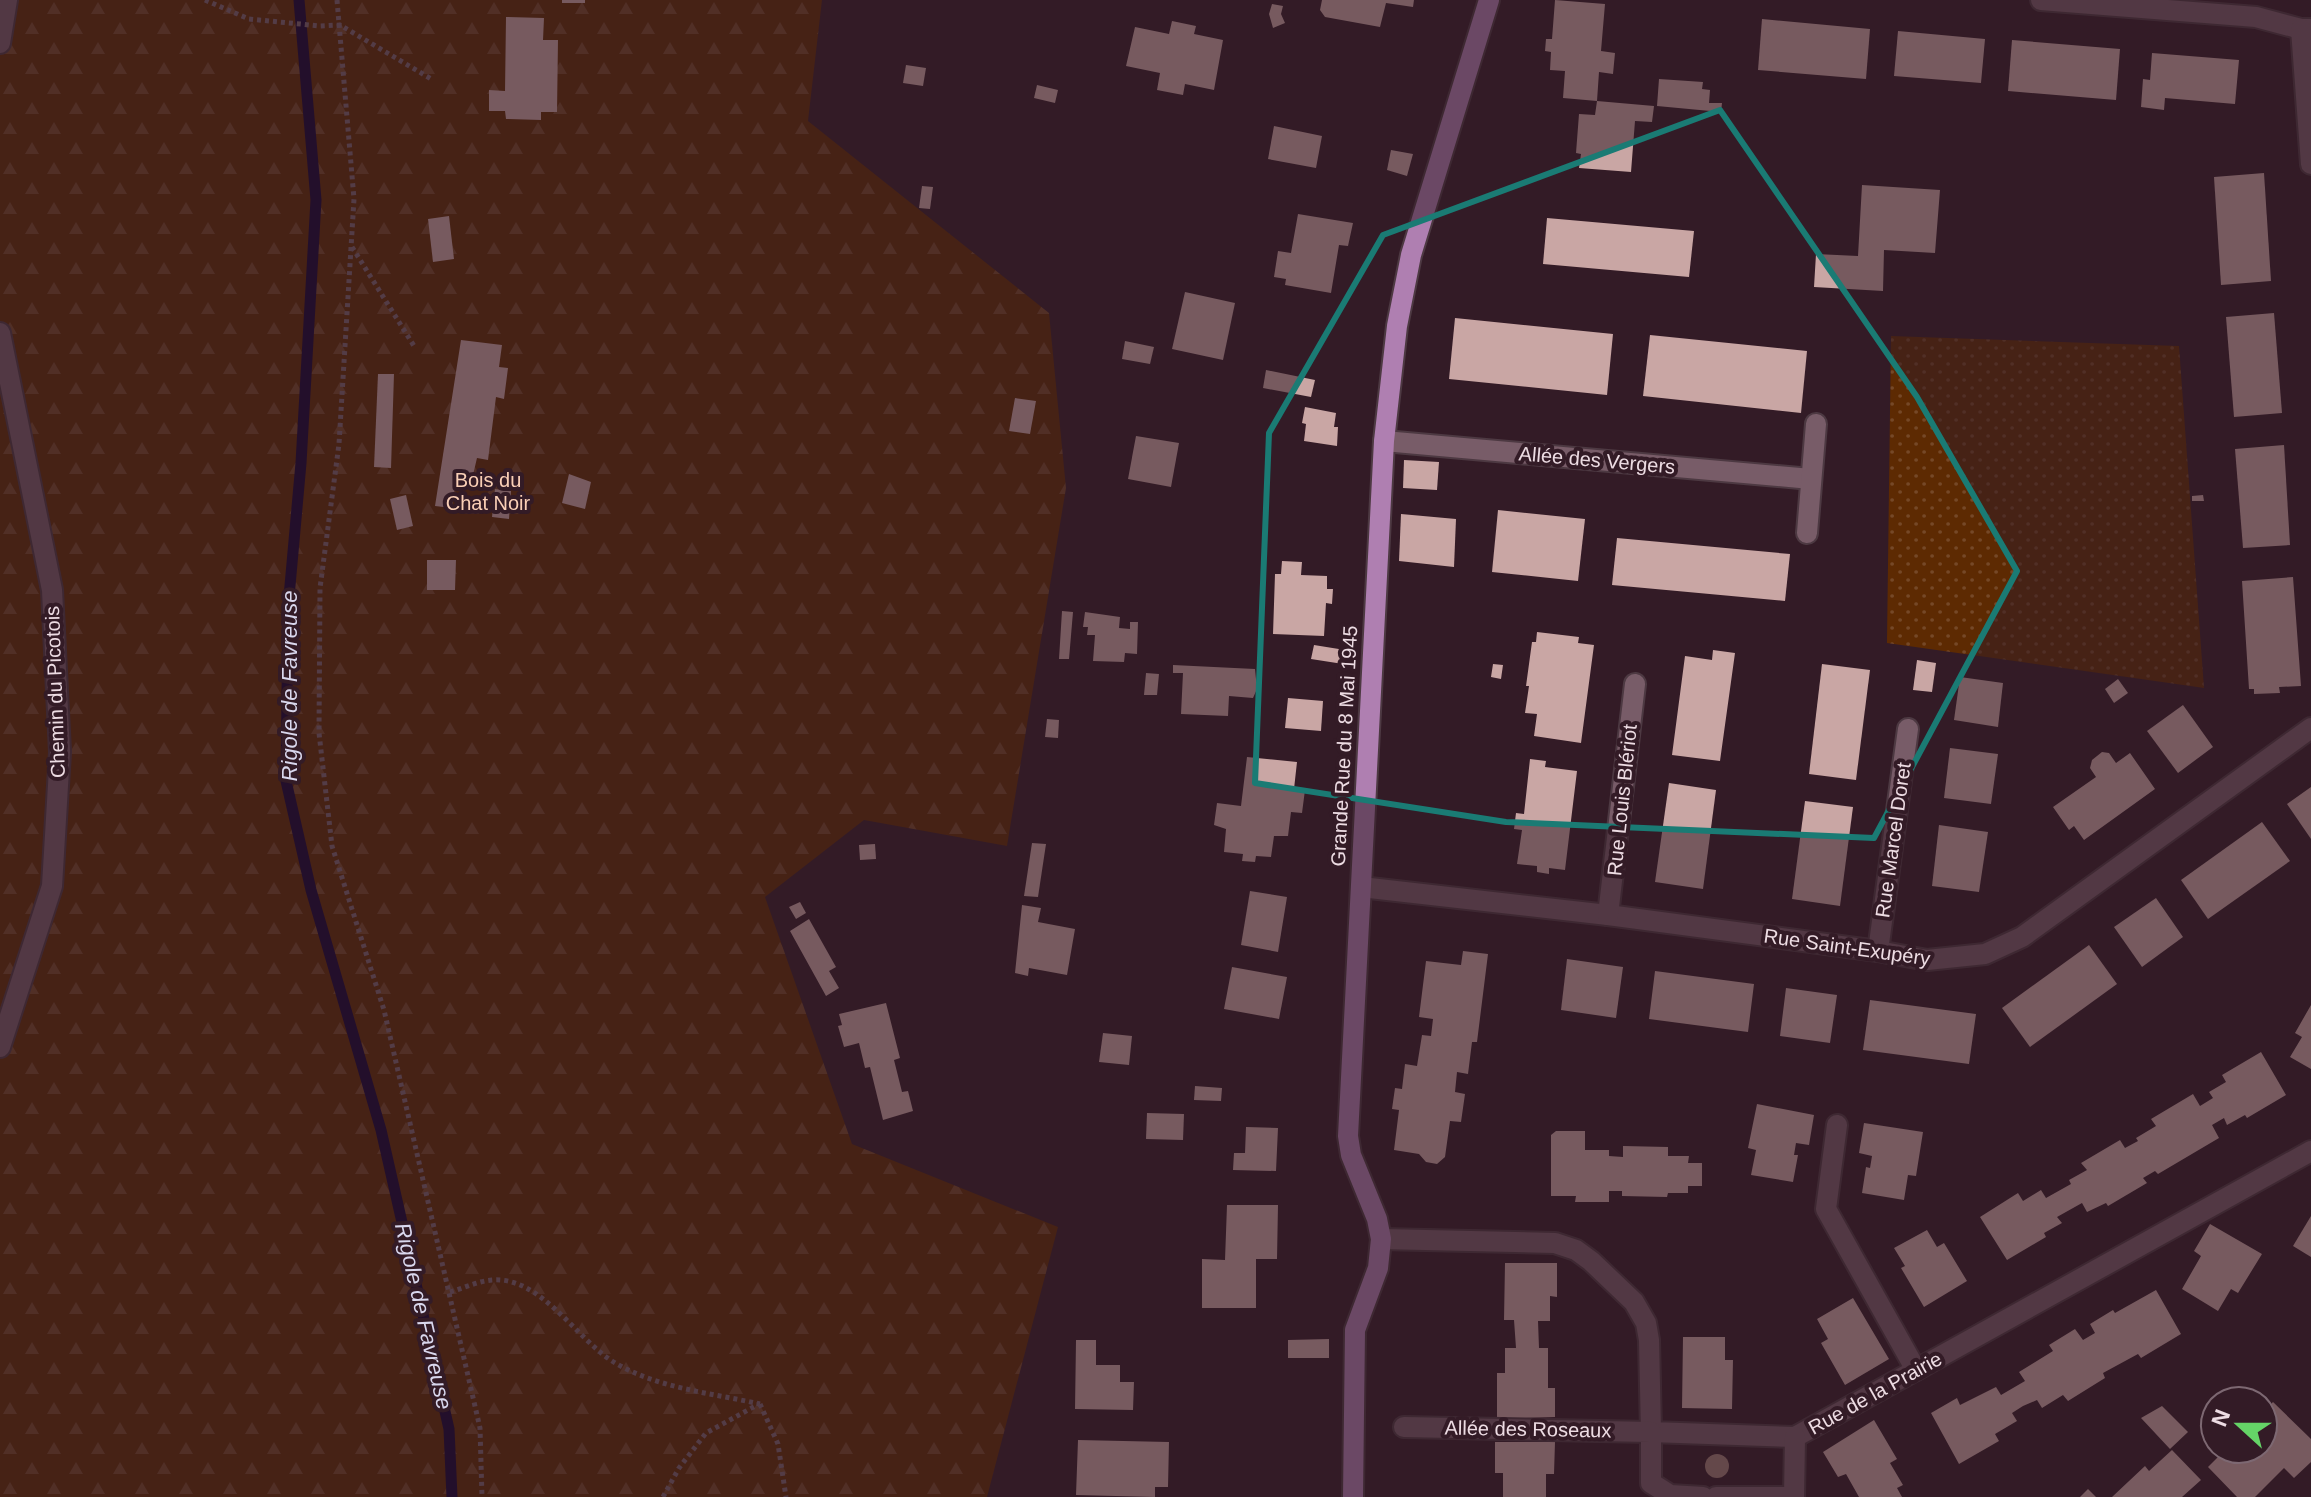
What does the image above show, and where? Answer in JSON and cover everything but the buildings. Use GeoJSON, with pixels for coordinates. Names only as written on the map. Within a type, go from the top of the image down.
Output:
{"type":"FeatureCollection","features":[{"type":"Feature","properties":{"kind":"main road","name":"Grande Rue du 8 Mai 1945"},"geometry":{"type":"LineString","coordinates":[[1353,1497],[1355,1330],[1378,1268],[1381,1239],[1377,1219],[1351,1155],[1348,1136],[1384,441],[1397,326],[1411,255],[1489,0]]}},
{"type":"Feature","properties":{"kind":"street"},"geometry":{"type":"LineString","coordinates":[[0,43],[7,0]]}},
{"type":"Feature","properties":{"kind":"street"},"geometry":{"type":"LineString","coordinates":[[2041,0],[2256,8],[2306,29],[2311,164]]}},
{"type":"Feature","properties":{"kind":"street","name":"Chemin du Picotois"},"geometry":{"type":"LineString","coordinates":[[0,333],[52,590],[60,752],[52,886],[0,1047]]}},
{"type":"Feature","properties":{"kind":"street"},"geometry":{"type":"LineString","coordinates":[[1807,533],[1816,424]]}},
{"type":"Feature","properties":{"kind":"street","name":"Allée des Vergers"},"geometry":{"type":"LineString","coordinates":[[1384,441],[1811,479]]}},
{"type":"Feature","properties":{"kind":"street","name":"Rue Louis Blériot"},"geometry":{"type":"LineString","coordinates":[[1608,915],[1635,684]]}},
{"type":"Feature","properties":{"kind":"street","name":"Rue Saint-Exupéry"},"geometry":{"type":"LineString","coordinates":[[1361,887],[1608,915],[1927,960],[1985,954],[2022,937],[2311,728]]}},
{"type":"Feature","properties":{"kind":"street","name":"Rue Marcel Doret"},"geometry":{"type":"LineString","coordinates":[[1878,951],[1908,729]]}},
{"type":"Feature","properties":{"kind":"street"},"geometry":{"type":"LineString","coordinates":[[1837,1125],[1826,1209],[1916,1370]]}},
{"type":"Feature","properties":{"kind":"street","name":"Rue de la Prairie"},"geometry":{"type":"LineString","coordinates":[[1651,1432],[1795,1437],[2311,1151]]}},
{"type":"Feature","properties":{"kind":"street"},"geometry":{"type":"LineString","coordinates":[[1381,1239],[1555,1243],[1576,1250],[1591,1261],[1634,1302],[1646,1323],[1649,1340],[1651,1483],[1670,1495],[1703,1497]]}},
{"type":"Feature","properties":{"kind":"street","name":"Allée des Roseaux"},"geometry":{"type":"LineString","coordinates":[[1404,1427],[1651,1432]]}},
{"type":"Feature","properties":{"kind":"street"},"geometry":{"type":"LineString","coordinates":[[1716,1497],[1794,1497],[1795,1437]]}},
{"type":"Feature","properties":{"kind":"path"},"geometry":{"type":"LineString","coordinates":[[205,0],[249,19],[340,25],[433,80]]}},
{"type":"Feature","properties":{"kind":"path"},"geometry":{"type":"LineString","coordinates":[[337,0],[354,199],[339,444],[320,588],[319,733],[332,846],[384,1010],[480,1428],[482,1497]]}},
{"type":"Feature","properties":{"kind":"path"},"geometry":{"type":"LineString","coordinates":[[352,246],[414,346]]}},
{"type":"Feature","properties":{"kind":"path"},"geometry":{"type":"LineString","coordinates":[[450,1292],[490,1280],[507,1281],[551,1306],[611,1360],[636,1373],[649,1379],[760,1404]]}},
{"type":"Feature","properties":{"kind":"path"},"geometry":{"type":"LineString","coordinates":[[663,1497],[679,1468],[706,1433],[760,1404]]}},
{"type":"Feature","properties":{"kind":"path"},"geometry":{"type":"LineString","coordinates":[[760,1404],[778,1444],[786,1497]]}},
{"type":"Feature","properties":{"kind":"highlighted area"},"geometry":{"type":"Polygon","coordinates":[[[1720,110],[1917,397],[2017,571],[1874,838],[1506,822],[1255,783],[1269,433],[1383,235],[1720,110]]]}},
{"type":"Feature","properties":{"kind":"green space","name":"Bois du Chat Noir"},"geometry":{"type":"Polygon","coordinates":[[[0,0],[822,0],[808,121],[1049,313],[1066,488],[1007,846],[864,820],[765,897],[852,1144],[1058,1227],[987,1497],[0,1497],[0,0]]]}},
{"type":"Feature","properties":{"kind":"green space"},"geometry":{"type":"Polygon","coordinates":[[[1891,336],[2179,346],[2204,688],[1887,643],[1891,336]]]}},
{"type":"Feature","properties":{"kind":"waterway","name":"Rigole de Favreuse"},"geometry":{"type":"LineString","coordinates":[[299,0],[316,200],[301,463],[288,608],[286,781],[311,890],[381,1130],[449,1429],[452,1497]]}}]}
